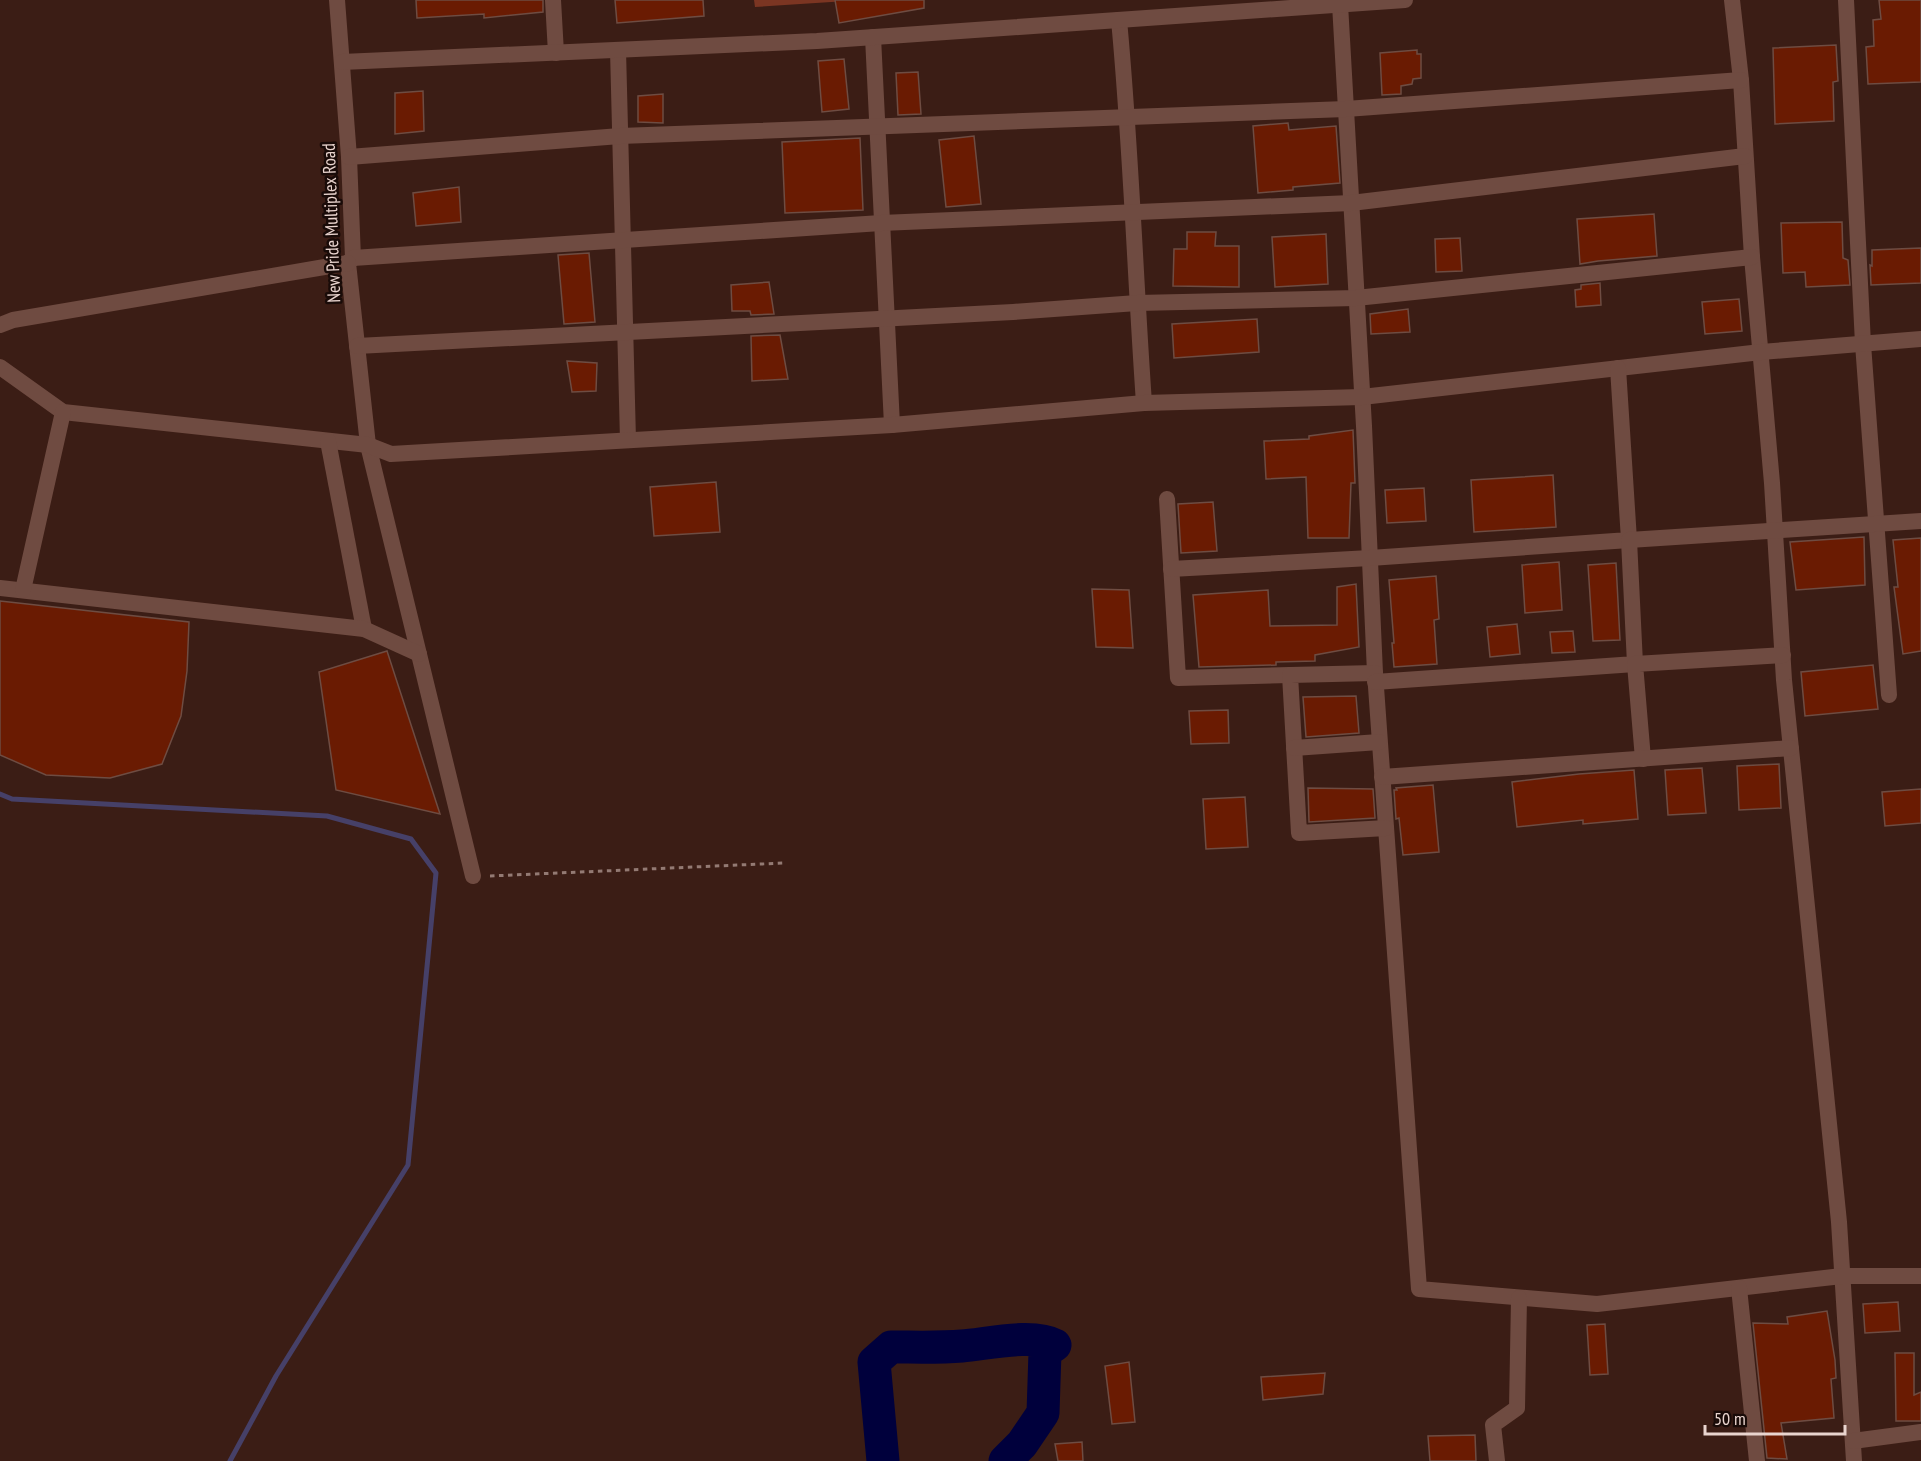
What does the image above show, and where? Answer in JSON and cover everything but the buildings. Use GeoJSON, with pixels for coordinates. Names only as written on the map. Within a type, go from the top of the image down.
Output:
{"type":"FeatureCollection","features":[{"type":"Feature","properties":{"kind":"street","name":"New Pride Multiplex Road"},"geometry":{"type":"LineString","coordinates":[[337,0],[348,157],[350,261],[368,445],[473,876]]}},
{"type":"Feature","properties":{"kind":"street"},"geometry":{"type":"LineString","coordinates":[[553,0],[556,53]]}},
{"type":"Feature","properties":{"kind":"street"},"geometry":{"type":"LineString","coordinates":[[342,62],[873,37],[1405,0]]}},
{"type":"Feature","properties":{"kind":"street"},"geometry":{"type":"LineString","coordinates":[[1732,0],[1741,80],[1752,257],[1791,748],[1839,1222],[1854,1461]]}},
{"type":"Feature","properties":{"kind":"street"},"geometry":{"type":"LineString","coordinates":[[1846,0],[1863,344],[1889,695]]}},
{"type":"Feature","properties":{"kind":"street"},"geometry":{"type":"LineString","coordinates":[[1340,4],[1375,677],[1419,1289],[1597,1304],[1842,1276],[1921,1276]]}},
{"type":"Feature","properties":{"kind":"street"},"geometry":{"type":"LineString","coordinates":[[1119,20],[1128,119],[1131,213],[1144,403]]}},
{"type":"Feature","properties":{"kind":"street"},"geometry":{"type":"LineString","coordinates":[[873,37],[892,425]]}},
{"type":"Feature","properties":{"kind":"street"},"geometry":{"type":"LineString","coordinates":[[618,50],[628,440]]}},
{"type":"Feature","properties":{"kind":"street"},"geometry":{"type":"LineString","coordinates":[[348,157],[620,136],[1128,119],[1346,109],[1741,80]]}},
{"type":"Feature","properties":{"kind":"street"},"geometry":{"type":"LineString","coordinates":[[0,325],[13,320],[350,261],[623,239],[881,224],[1351,203],[1746,156]]}},
{"type":"Feature","properties":{"kind":"street"},"geometry":{"type":"LineString","coordinates":[[357,346],[1137,303],[1356,298],[1752,257]]}},
{"type":"Feature","properties":{"kind":"street"},"geometry":{"type":"LineString","coordinates":[[0,367],[63,412],[368,445],[391,454],[892,425],[1144,403],[1362,397],[1761,352],[1921,339]]}},
{"type":"Feature","properties":{"kind":"street"},"geometry":{"type":"LineString","coordinates":[[1618,368],[1635,664],[1643,759]]}},
{"type":"Feature","properties":{"kind":"street"},"geometry":{"type":"LineString","coordinates":[[23,590],[63,412]]}},
{"type":"Feature","properties":{"kind":"street"},"geometry":{"type":"LineString","coordinates":[[328,441],[364,629]]}},
{"type":"Feature","properties":{"kind":"street"},"geometry":{"type":"LineString","coordinates":[[1167,499],[1178,678],[1290,675],[1375,677],[1783,655]]}},
{"type":"Feature","properties":{"kind":"street"},"geometry":{"type":"LineString","coordinates":[[1171,569],[1921,522]]}},
{"type":"Feature","properties":{"kind":"street"},"geometry":{"type":"LineString","coordinates":[[0,588],[364,629],[419,654]]}},
{"type":"Feature","properties":{"kind":"street"},"geometry":{"type":"LineString","coordinates":[[1290,675],[1299,833],[1386,828]]}},
{"type":"Feature","properties":{"kind":"street"},"geometry":{"type":"LineString","coordinates":[[1294,748],[1380,742]]}},
{"type":"Feature","properties":{"kind":"street"},"geometry":{"type":"LineString","coordinates":[[1382,777],[1791,748]]}},
{"type":"Feature","properties":{"kind":"street"},"geometry":{"type":"LineString","coordinates":[[1739,1288],[1757,1461]]}},
{"type":"Feature","properties":{"kind":"street"},"geometry":{"type":"LineString","coordinates":[[1497,1461],[1493,1425],[1516,1408],[1519,1298]]}},
{"type":"Feature","properties":{"kind":"street"},"geometry":{"type":"LineString","coordinates":[[1853,1441],[1921,1432]]}},
{"type":"Feature","properties":{"kind":"path"},"geometry":{"type":"LineString","coordinates":[[473,876],[784,863]]}},
{"type":"Feature","properties":{"kind":"shaded area"},"geometry":{"type":"Polygon","coordinates":[[[754,0],[862,0],[755,7],[754,0]]]}},
{"type":"Feature","properties":{"kind":"waterway"},"geometry":{"type":"LineString","coordinates":[[0,794],[12,799],[327,816],[411,839],[436,873],[408,1165],[276,1376],[230,1461]]}},
{"type":"Feature","properties":{"kind":"waterway"},"geometry":{"type":"LineString","coordinates":[[883,1461],[874,1362],[891,1347],[953,1347],[1010,1340],[1035,1340],[1055,1345],[1045,1352],[1043,1413],[1022,1444],[1005,1461]]}}]}
